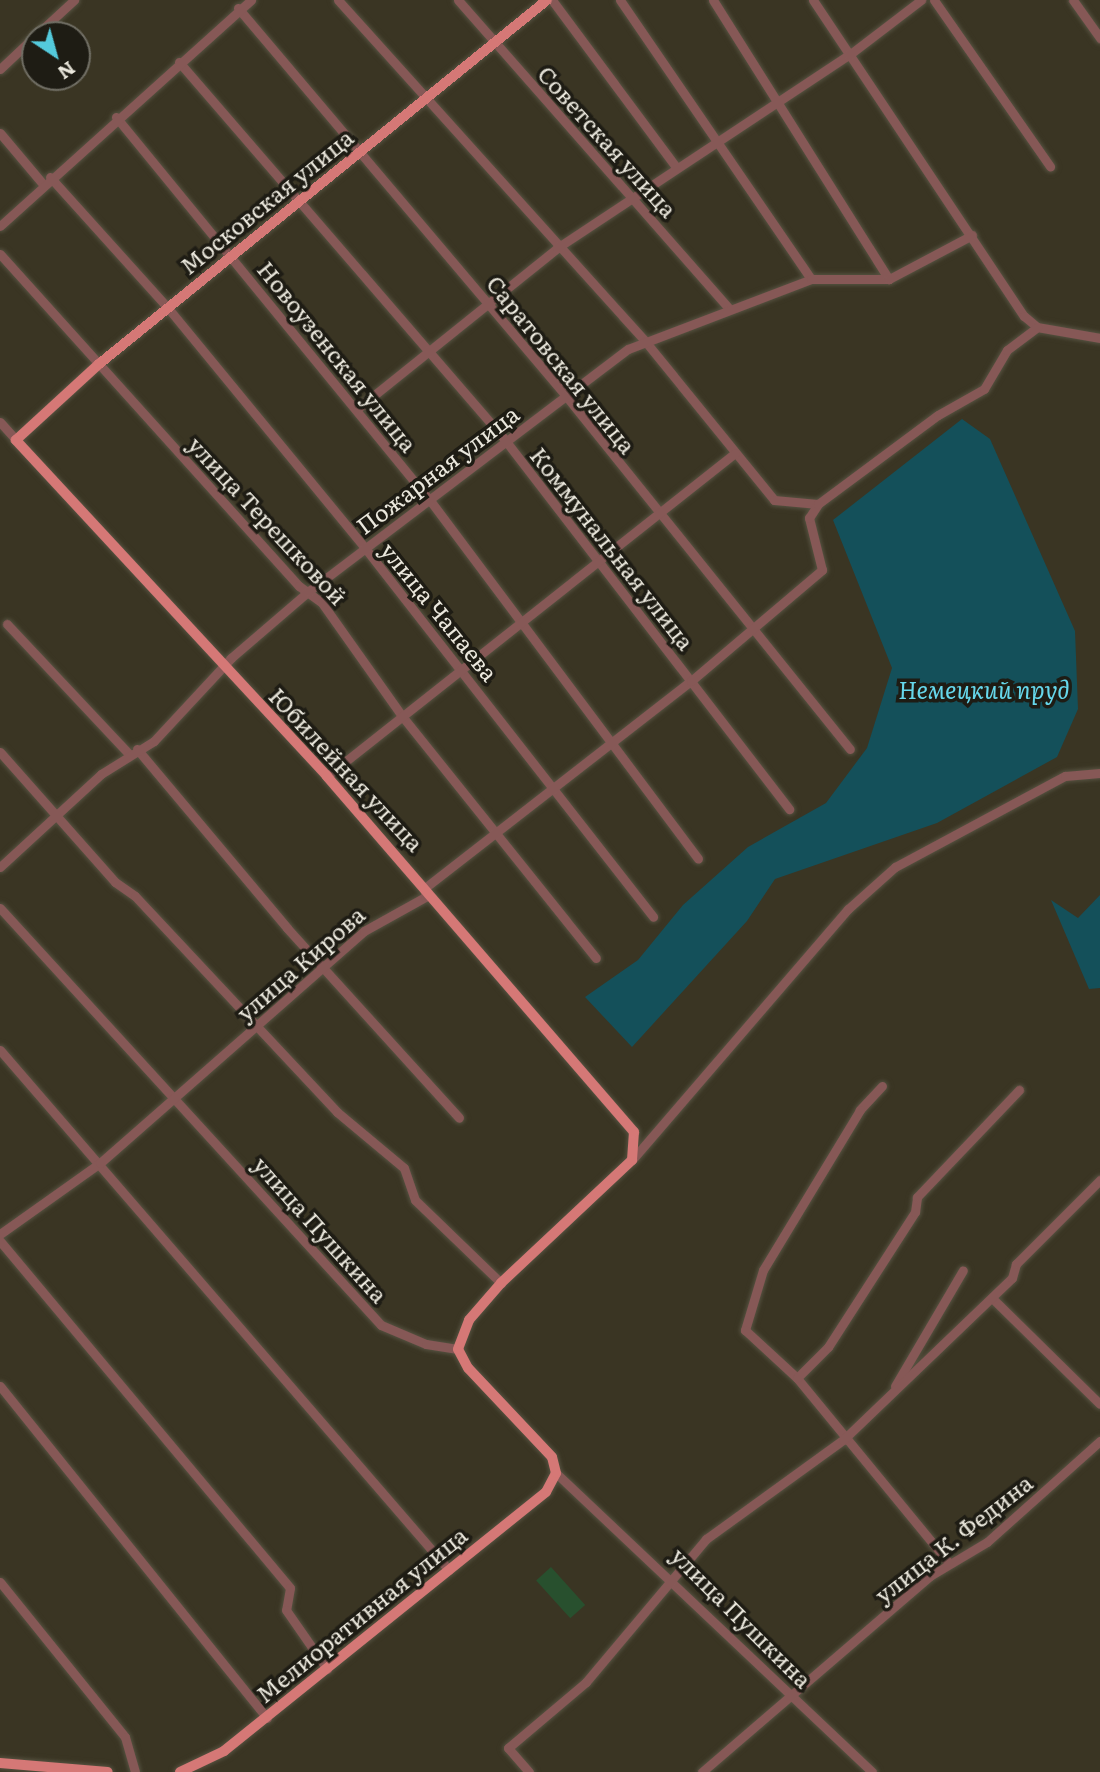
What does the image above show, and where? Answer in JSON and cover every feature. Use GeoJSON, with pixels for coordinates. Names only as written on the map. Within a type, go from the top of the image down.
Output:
{"type":"FeatureCollection","features":[{"type":"Feature","properties":{"kind":"main road","name":"Московская улица"},"geometry":{"type":"LineString","coordinates":[[16,440],[99,364],[426,96],[549,0]]}},
{"type":"Feature","properties":{"kind":"main road","name":"Юбилейная улица"},"geometry":{"type":"LineString","coordinates":[[16,440],[426,887],[634,1132],[632,1160]]}},
{"type":"Feature","properties":{"kind":"main road"},"geometry":{"type":"LineString","coordinates":[[458,1349],[469,1320],[501,1283],[632,1160]]}},
{"type":"Feature","properties":{"kind":"main road","name":"улица Пушкина"},"geometry":{"type":"LineString","coordinates":[[458,1349],[468,1368],[552,1457],[556,1473]]}},
{"type":"Feature","properties":{"kind":"main road","name":"Мелиоративная улица"},"geometry":{"type":"LineString","coordinates":[[180,1772],[202,1767],[267,1718],[546,1492],[556,1473]]}},
{"type":"Feature","properties":{"kind":"main road"},"geometry":{"type":"LineString","coordinates":[[0,1763],[108,1772]]}},
{"type":"Feature","properties":{"kind":"street"},"geometry":{"type":"LineString","coordinates":[[52,21],[74,0]]}},
{"type":"Feature","properties":{"kind":"street"},"geometry":{"type":"LineString","coordinates":[[0,226],[116,117],[238,8],[251,0]]}},
{"type":"Feature","properties":{"kind":"street"},"geometry":{"type":"LineString","coordinates":[[338,0],[426,96],[557,248],[645,341],[774,500],[818,504],[938,415],[984,389],[1007,350],[1037,327]]}},
{"type":"Feature","properties":{"kind":"street","name":"Советская улица"},"geometry":{"type":"LineString","coordinates":[[458,0],[633,195],[729,308]]}},
{"type":"Feature","properties":{"kind":"street"},"geometry":{"type":"LineString","coordinates":[[549,0],[676,167]]}},
{"type":"Feature","properties":{"kind":"street"},"geometry":{"type":"LineString","coordinates":[[620,0],[811,279]]}},
{"type":"Feature","properties":{"kind":"street"},"geometry":{"type":"LineString","coordinates":[[713,0],[888,278]]}},
{"type":"Feature","properties":{"kind":"street"},"geometry":{"type":"LineString","coordinates":[[813,0],[1037,327],[1100,338]]}},
{"type":"Feature","properties":{"kind":"street"},"geometry":{"type":"LineString","coordinates":[[357,410],[429,347],[557,248],[715,140],[849,55],[921,0]]}},
{"type":"Feature","properties":{"kind":"street"},"geometry":{"type":"LineString","coordinates":[[934,0],[1050,166]]}},
{"type":"Feature","properties":{"kind":"street"},"geometry":{"type":"LineString","coordinates":[[1073,0],[1100,38]]}},
{"type":"Feature","properties":{"kind":"street","name":"Саратовская улица"},"geometry":{"type":"LineString","coordinates":[[238,8],[566,396],[660,518],[754,628],[849,749]]}},
{"type":"Feature","properties":{"kind":"street"},"geometry":{"type":"LineString","coordinates":[[0,69],[21,50]]}},
{"type":"Feature","properties":{"kind":"street","name":"Коммунальная улица"},"geometry":{"type":"LineString","coordinates":[[179,62],[429,347],[505,440],[789,809]]}},
{"type":"Feature","properties":{"kind":"street","name":"Новоузенская улица"},"geometry":{"type":"LineString","coordinates":[[116,117],[232,255],[429,499],[608,745],[698,859]]}},
{"type":"Feature","properties":{"kind":"street","name":"улица Чапаева"},"geometry":{"type":"LineString","coordinates":[[0,132],[168,308],[555,786],[653,917]]}},
{"type":"Feature","properties":{"kind":"street","name":"Пожарная улица"},"geometry":{"type":"LineString","coordinates":[[0,867],[133,751],[154,741],[223,666],[309,591],[505,440],[645,341],[811,279],[888,278],[972,235]]}},
{"type":"Feature","properties":{"kind":"street","name":"улица Терешковой"},"geometry":{"type":"LineString","coordinates":[[0,254],[309,591],[402,716],[596,958]]}},
{"type":"Feature","properties":{"kind":"street","name":"Юбилейная улица"},"geometry":{"type":"LineString","coordinates":[[0,422],[16,440]]}},
{"type":"Feature","properties":{"kind":"street"},"geometry":{"type":"LineString","coordinates":[[327,776],[460,667],[599,560],[660,518],[736,453]]}},
{"type":"Feature","properties":{"kind":"street","name":"улица Кирова"},"geometry":{"type":"LineString","coordinates":[[0,1234],[100,1164],[386,915],[425,897],[426,887],[691,681],[822,570],[809,518],[818,504]]}},
{"type":"Feature","properties":{"kind":"street"},"geometry":{"type":"LineString","coordinates":[[8,624],[133,751],[459,1118]]}},
{"type":"Feature","properties":{"kind":"street"},"geometry":{"type":"LineString","coordinates":[[0,752],[60,816],[115,882],[258,1026],[372,1147],[404,1168],[415,1200],[501,1283]]}},
{"type":"Feature","properties":{"kind":"street"},"geometry":{"type":"LineString","coordinates":[[632,1160],[848,909],[895,867],[1065,776],[1100,773]]}},
{"type":"Feature","properties":{"kind":"street","name":"улица Пушкина"},"geometry":{"type":"LineString","coordinates":[[0,908],[381,1325],[426,1345],[458,1349]]}},
{"type":"Feature","properties":{"kind":"street"},"geometry":{"type":"LineString","coordinates":[[0,1050],[449,1570]]}},
{"type":"Feature","properties":{"kind":"street"},"geometry":{"type":"LineString","coordinates":[[882,1086],[860,1110],[763,1270],[747,1314],[745,1330],[797,1378],[843,1440],[948,1562]]}},
{"type":"Feature","properties":{"kind":"street"},"geometry":{"type":"LineString","coordinates":[[797,1378],[828,1347],[915,1212],[917,1197],[1019,1090]]}},
{"type":"Feature","properties":{"kind":"street"},"geometry":{"type":"LineString","coordinates":[[529,1772],[508,1748],[586,1682],[677,1580],[706,1539],[843,1440],[992,1298],[1044,1233],[1100,1180]]}},
{"type":"Feature","properties":{"kind":"street"},"geometry":{"type":"LineString","coordinates":[[0,1241],[290,1588],[286,1610],[327,1668]]}},
{"type":"Feature","properties":{"kind":"street"},"geometry":{"type":"LineString","coordinates":[[888,1398],[963,1270]]}},
{"type":"Feature","properties":{"kind":"street"},"geometry":{"type":"LineString","coordinates":[[992,1298],[1100,1404]]}},
{"type":"Feature","properties":{"kind":"street"},"geometry":{"type":"LineString","coordinates":[[0,1387],[267,1718]]}},
{"type":"Feature","properties":{"kind":"street","name":"улица К. Федина"},"geometry":{"type":"LineString","coordinates":[[702,1772],[948,1562],[987,1542],[1100,1441]]}},
{"type":"Feature","properties":{"kind":"street","name":"улица Пушкина"},"geometry":{"type":"LineString","coordinates":[[556,1473],[677,1580],[790,1697],[872,1772]]}},
{"type":"Feature","properties":{"kind":"street"},"geometry":{"type":"LineString","coordinates":[[0,1582],[125,1737],[135,1772]]}},
{"type":"Feature","properties":{"kind":"green space"},"geometry":{"type":"Polygon","coordinates":[[[551,1567],[585,1605],[570,1618],[536,1580],[551,1567]]]}},
{"type":"Feature","properties":{"kind":"water","name":"Немецкий пруд"},"geometry":{"type":"Polygon","coordinates":[[[962,419],[990,439],[1075,631],[1078,709],[1057,757],[937,823],[775,879],[747,921],[632,1047],[585,997],[638,960],[683,905],[748,847],[826,803],[867,748],[892,668],[833,520],[962,419]]]}},
{"type":"Feature","properties":{"kind":"water"},"geometry":{"type":"Polygon","coordinates":[[[1100,895],[1100,988],[1089,989],[1051,900],[1078,918],[1100,895]]]}}]}
